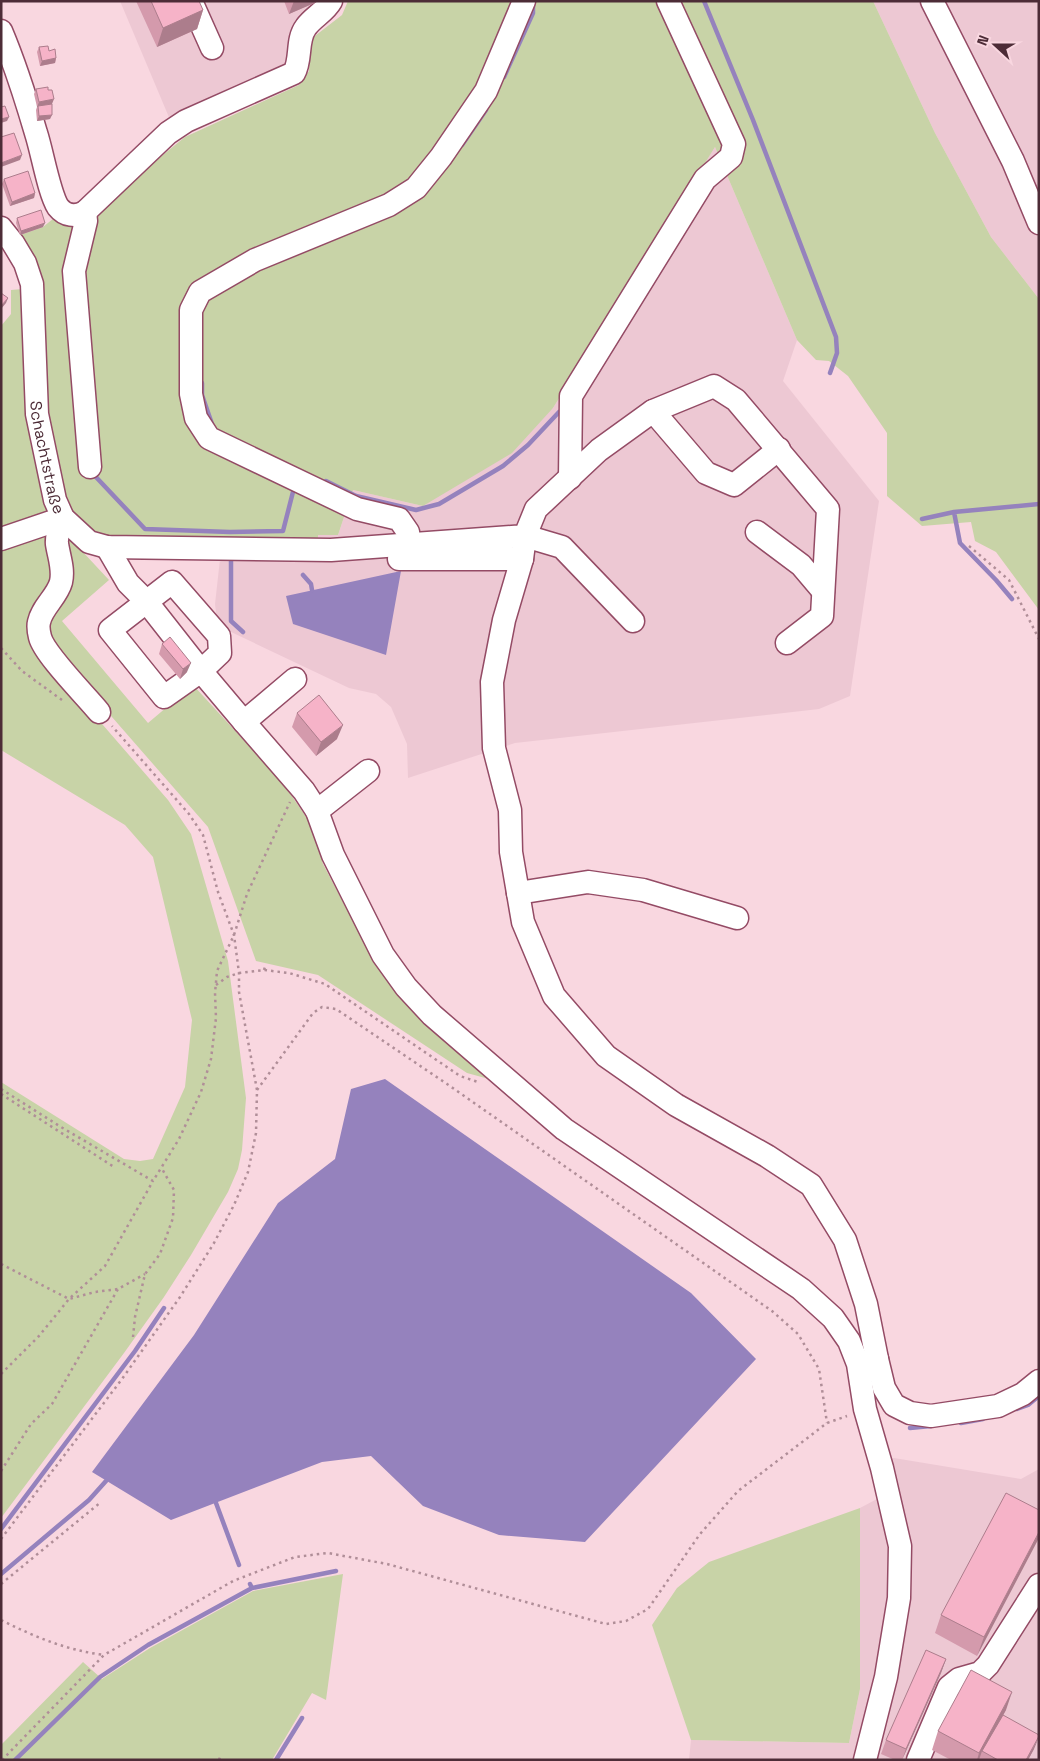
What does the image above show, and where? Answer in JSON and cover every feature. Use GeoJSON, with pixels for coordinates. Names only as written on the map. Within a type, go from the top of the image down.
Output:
{"type":"FeatureCollection","features":[{"type":"Feature","properties":{"kind":"street"},"geometry":{"type":"LineString","coordinates":[[191,1],[212,48]]}},
{"type":"Feature","properties":{"kind":"street"},"geometry":{"type":"LineString","coordinates":[[1,31],[37,134],[53,196],[59,207],[68,214],[78,216],[85,212],[168,133],[186,121],[294,73],[298,67],[301,37],[306,27],[328,8],[331,1]]}},
{"type":"Feature","properties":{"kind":"street"},"geometry":{"type":"LineString","coordinates":[[410,544],[408,532],[400,520],[357,509],[209,438],[196,418],[191,394],[191,310],[200,292],[255,260],[389,205],[416,188],[441,157],[486,91],[524,1]]}},
{"type":"Feature","properties":{"kind":"street"},"geometry":{"type":"LineString","coordinates":[[570,478],[571,396],[705,179],[731,157],[734,144],[668,1]]}},
{"type":"Feature","properties":{"kind":"street"},"geometry":{"type":"LineString","coordinates":[[932,1],[1013,161],[1039,223]]}},
{"type":"Feature","properties":{"kind":"street"},"geometry":{"type":"LineString","coordinates":[[85,212],[86,221],[74,271],[90,468]]}},
{"type":"Feature","properties":{"kind":"street","name":"Schachtstraße"},"geometry":{"type":"LineString","coordinates":[[1,228],[14,243],[25,263],[32,284],[38,414],[55,500],[63,518],[90,542],[107,547],[325,550]]}},
{"type":"Feature","properties":{"kind":"street"},"geometry":{"type":"LineString","coordinates":[[787,643],[822,616],[828,509],[736,400],[714,386],[653,411],[599,450],[536,509],[525,536],[522,559],[504,620],[492,682],[494,748],[510,810],[511,852],[523,922],[554,996],[606,1056],[676,1105],[767,1156],[810,1185],[845,1240],[866,1304],[867,1362],[864,1409],[882,1468],[900,1546],[899,1598],[886,1677],[865,1760]]}},
{"type":"Feature","properties":{"kind":"street"},"geometry":{"type":"LineString","coordinates":[[653,411],[706,473],[734,485],[779,449]]}},
{"type":"Feature","properties":{"kind":"street"},"geometry":{"type":"LineString","coordinates":[[1,539],[63,518]]}},
{"type":"Feature","properties":{"kind":"street"},"geometry":{"type":"LineString","coordinates":[[63,518],[57,543],[62,568],[61,581],[39,623],[40,638],[48,652],[100,712]]}},
{"type":"Feature","properties":{"kind":"street"},"geometry":{"type":"LineString","coordinates":[[757,532],[801,565],[823,591]]}},
{"type":"Feature","properties":{"kind":"street"},"geometry":{"type":"LineString","coordinates":[[325,550],[525,536],[562,547],[632,621]]}},
{"type":"Feature","properties":{"kind":"street"},"geometry":{"type":"LineString","coordinates":[[107,547],[128,583],[146,601],[201,671],[304,791],[317,812],[333,855],[383,955],[406,987],[432,1015],[564,1129],[801,1289],[833,1318],[867,1362],[894,1405],[910,1413],[932,1416],[998,1406],[1023,1394],[1039,1382]]}},
{"type":"Feature","properties":{"kind":"street"},"geometry":{"type":"LineString","coordinates":[[325,550],[371,559],[522,559]]}},
{"type":"Feature","properties":{"kind":"street"},"geometry":{"type":"LineString","coordinates":[[172,582],[219,636],[220,652],[201,671],[164,697],[110,630],[172,582]]}},
{"type":"Feature","properties":{"kind":"street"},"geometry":{"type":"LineString","coordinates":[[244,722],[296,679]]}},
{"type":"Feature","properties":{"kind":"street"},"geometry":{"type":"LineString","coordinates":[[317,812],[368,771]]}},
{"type":"Feature","properties":{"kind":"street"},"geometry":{"type":"LineString","coordinates":[[518,893],[588,882],[642,890],[737,918]]}},
{"type":"Feature","properties":{"kind":"street"},"geometry":{"type":"LineString","coordinates":[[918,1760],[949,1687],[958,1679],[980,1673],[988,1665],[1039,1585]]}},
{"type":"Feature","properties":{"kind":"path"},"geometry":{"type":"LineString","coordinates":[[969,546],[1009,580],[1039,639]]}},
{"type":"Feature","properties":{"kind":"path"},"geometry":{"type":"LineString","coordinates":[[1,648],[22,671],[66,702]]}},
{"type":"Feature","properties":{"kind":"path"},"geometry":{"type":"LineString","coordinates":[[1,1539],[122,1379],[180,1298],[214,1243],[234,1205],[248,1172],[256,1133],[257,1090],[239,992],[239,973],[234,935],[218,892],[203,835],[189,814],[100,712]]}},
{"type":"Feature","properties":{"kind":"path"},"geometry":{"type":"LineString","coordinates":[[1,1374],[39,1336],[69,1299],[105,1266],[179,1139],[201,1092],[211,1059],[216,1018],[217,971],[234,935],[247,894],[292,798],[304,791]]}},
{"type":"Feature","properties":{"kind":"path"},"geometry":{"type":"LineString","coordinates":[[264,970],[266,964]]}},
{"type":"Feature","properties":{"kind":"path"},"geometry":{"type":"LineString","coordinates":[[216,986],[227,977],[239,973],[264,970],[289,973],[325,984],[460,1076],[486,1084]]}},
{"type":"Feature","properties":{"kind":"path"},"geometry":{"type":"LineString","coordinates":[[2,1760],[104,1655],[233,1582],[295,1557],[328,1553],[387,1564],[606,1624],[626,1620],[648,1609],[700,1534],[738,1490],[827,1423],[819,1369],[798,1334],[772,1311],[447,1084],[336,1009],[322,1007],[312,1013],[257,1090]]}},
{"type":"Feature","properties":{"kind":"path"},"geometry":{"type":"LineString","coordinates":[[1,1089],[153,1181]]}},
{"type":"Feature","properties":{"kind":"path"},"geometry":{"type":"LineString","coordinates":[[1,1094],[114,1167]]}},
{"type":"Feature","properties":{"kind":"path"},"geometry":{"type":"LineString","coordinates":[[133,1337],[135,1317],[145,1274],[160,1254],[174,1218],[174,1190],[161,1167]]}},
{"type":"Feature","properties":{"kind":"path"},"geometry":{"type":"LineString","coordinates":[[1,1264],[69,1299],[95,1292],[118,1289],[145,1274]]}},
{"type":"Feature","properties":{"kind":"path"},"geometry":{"type":"LineString","coordinates":[[1,1471],[31,1424],[52,1404],[118,1289]]}},
{"type":"Feature","properties":{"kind":"path"},"geometry":{"type":"LineString","coordinates":[[1,1584],[101,1502]]}},
{"type":"Feature","properties":{"kind":"path"},"geometry":{"type":"LineString","coordinates":[[1,1620],[40,1639],[81,1652],[104,1655]]}},
{"type":"Feature","properties":{"kind":"shaded area"},"geometry":{"type":"Polygon","coordinates":[[[120,1],[326,1],[292,69],[171,122],[120,1]]]}},
{"type":"Feature","properties":{"kind":"shaded area"},"geometry":{"type":"Polygon","coordinates":[[[873,1],[1039,1],[1039,299],[991,237],[935,133],[873,1]]]}},
{"type":"Feature","properties":{"kind":"shaded area"},"geometry":{"type":"Polygon","coordinates":[[[715,147],[797,340],[783,381],[879,501],[850,696],[819,709],[515,743],[408,778],[407,744],[391,707],[376,694],[349,688],[229,631],[217,621],[215,604],[220,559],[320,559],[318,535],[338,535],[353,490],[423,506],[553,408],[715,147]]]}},
{"type":"Feature","properties":{"kind":"shaded area"},"geometry":{"type":"Polygon","coordinates":[[[401,571],[386,655],[293,624],[286,596],[401,571]]]}},
{"type":"Feature","properties":{"kind":"shaded area"},"geometry":{"type":"Polygon","coordinates":[[[385,1079],[691,1293],[756,1359],[585,1542],[499,1535],[423,1506],[371,1456],[322,1462],[171,1520],[92,1472],[194,1335],[278,1203],[335,1159],[351,1089],[385,1079]]]}},
{"type":"Feature","properties":{"kind":"shaded area"},"geometry":{"type":"Polygon","coordinates":[[[894,1458],[1021,1479],[1039,1469],[1039,1756],[1037,1760],[689,1760],[691,1740],[849,1743],[860,1689],[860,1508],[877,1499],[871,1467],[894,1458]]]}},
{"type":"Feature","properties":{"kind":"green space"},"geometry":{"type":"Polygon","coordinates":[[[348,1],[873,1],[935,133],[991,237],[1039,299],[1039,610],[996,552],[975,541],[971,522],[922,526],[887,496],[887,433],[848,376],[829,361],[816,360],[797,340],[715,147],[553,408],[512,453],[423,506],[353,490],[338,535],[318,535],[318,542],[95,536],[68,509],[46,424],[20,235],[43,227],[59,214],[81,222],[83,269],[97,213],[185,137],[299,85],[309,71],[311,39],[342,15],[348,1]]]}},
{"type":"Feature","properties":{"kind":"green space"},"geometry":{"type":"Polygon","coordinates":[[[23,289],[49,509],[43,518],[1,533],[1,326],[11,314],[11,290],[23,289]]]}},
{"type":"Feature","properties":{"kind":"green space"},"geometry":{"type":"Polygon","coordinates":[[[48,530],[68,536],[109,580],[62,621],[148,723],[193,685],[283,783],[315,830],[323,864],[373,959],[496,1081],[467,1073],[318,975],[256,961],[208,827],[105,709],[96,717],[168,800],[191,834],[228,961],[246,1098],[242,1150],[238,1169],[228,1192],[164,1297],[1,1518],[1,1082],[124,1159],[140,1161],[153,1159],[185,1087],[192,1020],[153,857],[125,825],[1,750],[1,545],[48,530]]]}},
{"type":"Feature","properties":{"kind":"green space"},"geometry":{"type":"Polygon","coordinates":[[[860,1508],[860,1689],[849,1743],[691,1740],[652,1625],[677,1588],[709,1562],[860,1508]]]}},
{"type":"Feature","properties":{"kind":"green space"},"geometry":{"type":"Polygon","coordinates":[[[343,1574],[326,1700],[312,1693],[272,1760],[1,1760],[1,1745],[83,1662],[102,1679],[150,1648],[253,1591],[343,1574]]]}},
{"type":"Feature","properties":{"kind":"building"},"geometry":{"type":"Polygon","coordinates":[[[151,1],[199,1],[203,10],[163,28],[151,1]]]}},
{"type":"Feature","properties":{"kind":"building"},"geometry":{"type":"Polygon","coordinates":[[[48,46],[49,51],[55,49],[56,58],[42,61],[39,47],[48,46]]]}},
{"type":"Feature","properties":{"kind":"building"},"geometry":{"type":"Polygon","coordinates":[[[48,87],[48,90],[52,90],[54,99],[39,102],[36,89],[48,87]]]}},
{"type":"Feature","properties":{"kind":"building"},"geometry":{"type":"Polygon","coordinates":[[[52,104],[52,115],[39,116],[38,106],[52,104]]]}},
{"type":"Feature","properties":{"kind":"building"},"geometry":{"type":"Polygon","coordinates":[[[5,106],[9,117],[1,119],[1,107],[5,106]]]}},
{"type":"Feature","properties":{"kind":"building"},"geometry":{"type":"Polygon","coordinates":[[[14,133],[22,155],[1,163],[1,137],[14,133]]]}},
{"type":"Feature","properties":{"kind":"building"},"geometry":{"type":"Polygon","coordinates":[[[28,171],[35,193],[12,202],[4,179],[28,171]]]}},
{"type":"Feature","properties":{"kind":"building"},"geometry":{"type":"Polygon","coordinates":[[[41,210],[45,223],[21,231],[17,218],[41,210]]]}},
{"type":"Feature","properties":{"kind":"building"},"geometry":{"type":"Polygon","coordinates":[[[1,293],[8,298],[1,306],[1,293]]]}},
{"type":"Feature","properties":{"kind":"building"},"geometry":{"type":"Polygon","coordinates":[[[170,637],[191,663],[183,669],[162,644],[170,637]]]}},
{"type":"Feature","properties":{"kind":"building"},"geometry":{"type":"Polygon","coordinates":[[[319,695],[343,725],[321,742],[297,713],[319,695]]]}},
{"type":"Feature","properties":{"kind":"building"},"geometry":{"type":"Polygon","coordinates":[[[1006,1493],[1039,1510],[1039,1532],[984,1637],[941,1615],[1006,1493]]]}},
{"type":"Feature","properties":{"kind":"building"},"geometry":{"type":"Polygon","coordinates":[[[926,1650],[946,1659],[906,1749],[886,1740],[926,1650]]]}},
{"type":"Feature","properties":{"kind":"building"},"geometry":{"type":"Polygon","coordinates":[[[971,1670],[1012,1692],[979,1753],[938,1731],[971,1670]]]}},
{"type":"Feature","properties":{"kind":"building"},"geometry":{"type":"Polygon","coordinates":[[[1003,1715],[1039,1735],[1026,1760],[998,1760],[982,1751],[1003,1715]]]}},
{"type":"Feature","properties":{"kind":"waterway"},"geometry":{"type":"LineString","coordinates":[[704,1],[753,120],[836,337],[837,353],[830,373]]}},
{"type":"Feature","properties":{"kind":"waterway"},"geometry":{"type":"LineString","coordinates":[[504,77],[533,13],[533,4]]}},
{"type":"Feature","properties":{"kind":"waterway"},"geometry":{"type":"LineString","coordinates":[[462,145],[486,110]]}},
{"type":"Feature","properties":{"kind":"waterway"},"geometry":{"type":"LineString","coordinates":[[202,383],[202,395],[212,424]]}},
{"type":"Feature","properties":{"kind":"waterway"},"geometry":{"type":"LineString","coordinates":[[326,481],[356,496],[416,510],[439,504],[503,466],[528,445],[559,412]]}},
{"type":"Feature","properties":{"kind":"waterway"},"geometry":{"type":"LineString","coordinates":[[95,473],[95,476],[145,529],[230,532],[283,531],[294,488]]}},
{"type":"Feature","properties":{"kind":"waterway"},"geometry":{"type":"LineString","coordinates":[[922,519],[954,512],[1039,504]]}},
{"type":"Feature","properties":{"kind":"waterway"},"geometry":{"type":"LineString","coordinates":[[954,512],[960,543],[1012,599]]}},
{"type":"Feature","properties":{"kind":"waterway"},"geometry":{"type":"LineString","coordinates":[[231,558],[231,621],[243,632]]}},
{"type":"Feature","properties":{"kind":"waterway"},"geometry":{"type":"LineString","coordinates":[[303,575],[311,584],[312,590]]}},
{"type":"Feature","properties":{"kind":"waterway"},"geometry":{"type":"LineString","coordinates":[[1,1529],[135,1351],[164,1308]]}},
{"type":"Feature","properties":{"kind":"waterway"},"geometry":{"type":"LineString","coordinates":[[1017,1409],[1028,1405],[1039,1396]]}},
{"type":"Feature","properties":{"kind":"waterway"},"geometry":{"type":"LineString","coordinates":[[961,1423],[983,1419]]}},
{"type":"Feature","properties":{"kind":"waterway"},"geometry":{"type":"LineString","coordinates":[[910,1428],[931,1426]]}},
{"type":"Feature","properties":{"kind":"waterway"},"geometry":{"type":"LineString","coordinates":[[1,1574],[89,1500],[106,1481]]}},
{"type":"Feature","properties":{"kind":"waterway"},"geometry":{"type":"LineString","coordinates":[[216,1503],[239,1565]]}},
{"type":"Feature","properties":{"kind":"waterway"},"geometry":{"type":"LineString","coordinates":[[252,1588],[336,1571]]}},
{"type":"Feature","properties":{"kind":"waterway"},"geometry":{"type":"LineString","coordinates":[[15,1760],[100,1677],[148,1645],[252,1588],[250,1584]]}},
{"type":"Feature","properties":{"kind":"waterway"},"geometry":{"type":"LineString","coordinates":[[276,1760],[302,1718]]}}]}
